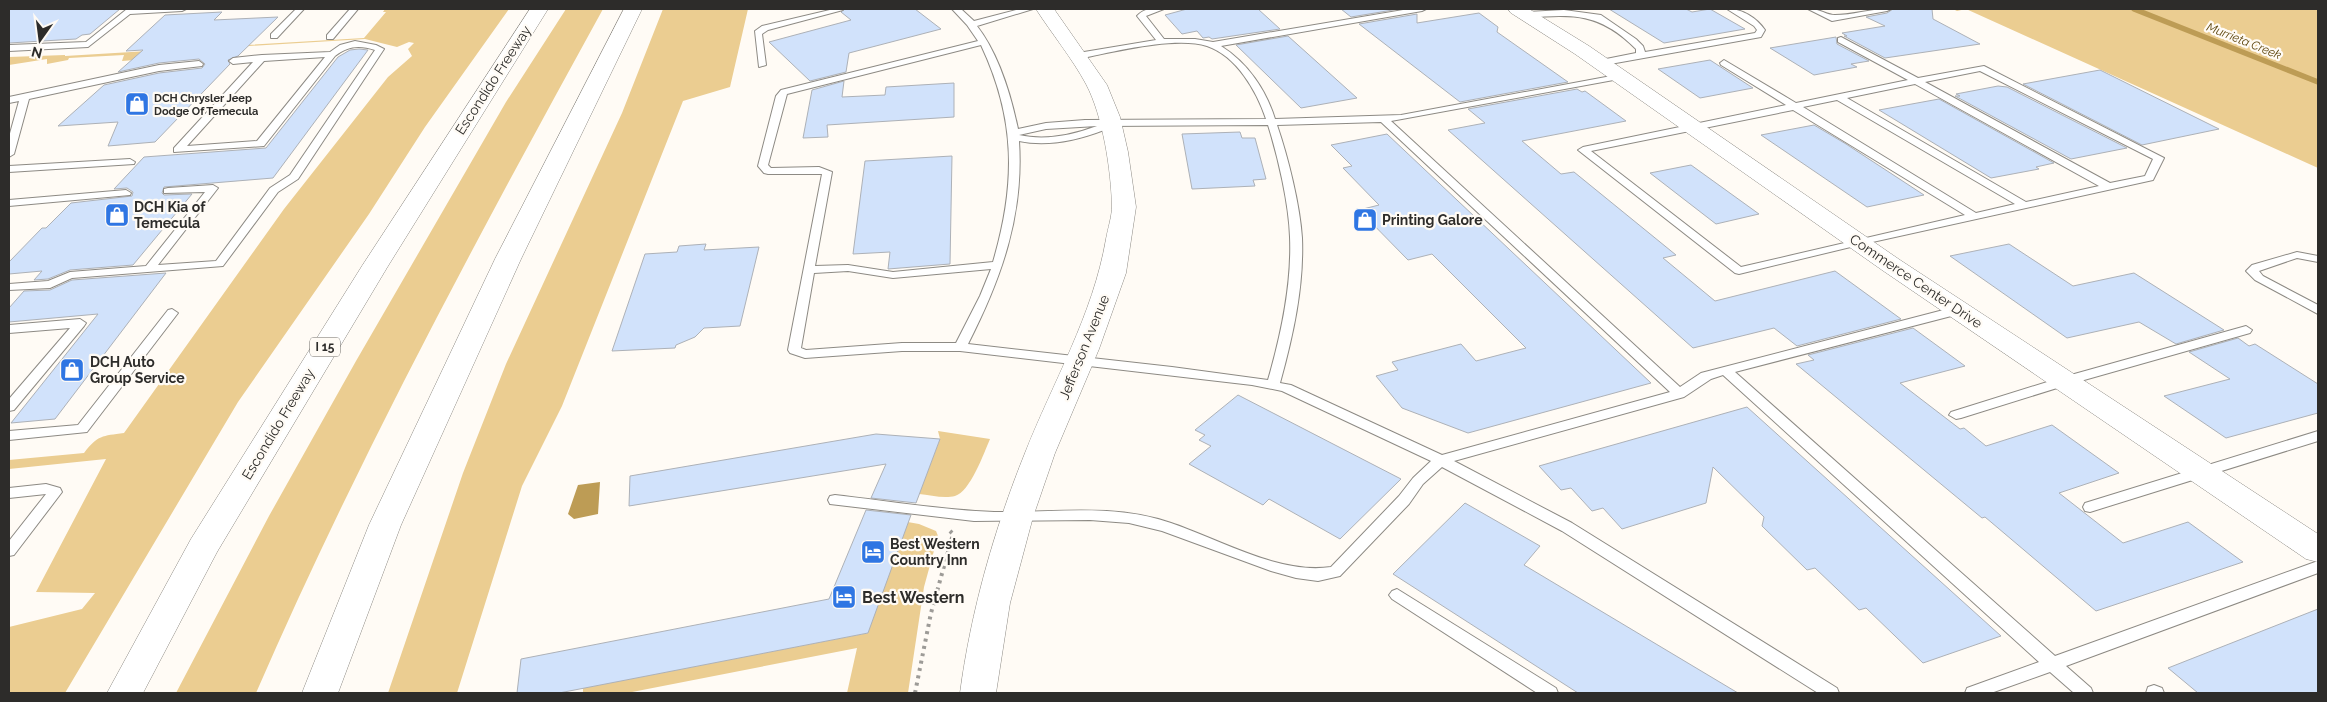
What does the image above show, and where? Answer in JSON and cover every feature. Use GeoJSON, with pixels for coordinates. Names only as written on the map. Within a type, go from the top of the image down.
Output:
{"type":"FeatureCollection","features":[{"type":"Feature","properties":{"kind":"main road","name":"Escondido Freeway"},"geometry":{"type":"LineString","coordinates":[[126,693],[203,548],[375,266],[539,9]]}},
{"type":"Feature","properties":{"kind":"main road"},"geometry":{"type":"LineString","coordinates":[[320,693],[389,516],[508,259],[632,9]]}},
{"type":"Feature","properties":{"kind":"main road","name":"Jefferson Avenue"},"geometry":{"type":"LineString","coordinates":[[978,693],[993,603],[1017,517],[1040,453],[1080,360],[1113,273],[1124,207],[1117,152],[1097,85],[1045,9]]}},
{"type":"Feature","properties":{"kind":"main road","name":"Commerce Center Drive"},"geometry":{"type":"LineString","coordinates":[[1522,12],[1958,310],[2318,550]]}},
{"type":"Feature","properties":{"kind":"lane"},"geometry":{"type":"LineString","coordinates":[[9,48],[88,44],[130,10],[182,9]]}},
{"type":"Feature","properties":{"kind":"lane"},"geometry":{"type":"LineString","coordinates":[[274,36],[300,9]]}},
{"type":"Feature","properties":{"kind":"lane"},"geometry":{"type":"LineString","coordinates":[[330,37],[354,9]]}},
{"type":"Feature","properties":{"kind":"lane"},"geometry":{"type":"LineString","coordinates":[[956,9],[973,24],[984,42],[1004,95],[1013,135],[1008,227],[998,266],[986,296],[960,347]]}},
{"type":"Feature","properties":{"kind":"lane"},"geometry":{"type":"LineString","coordinates":[[973,24],[1029,9]]}},
{"type":"Feature","properties":{"kind":"lane"},"geometry":{"type":"LineString","coordinates":[[1160,9],[1141,16],[1163,43]]}},
{"type":"Feature","properties":{"kind":"lane"},"geometry":{"type":"LineString","coordinates":[[1213,45],[1422,9]]}},
{"type":"Feature","properties":{"kind":"lane"},"geometry":{"type":"LineString","coordinates":[[1564,12],[1578,9]]}},
{"type":"Feature","properties":{"kind":"lane"},"geometry":{"type":"LineString","coordinates":[[1013,135],[1027,140],[1074,138],[1110,124],[1273,123],[1401,118],[1609,70],[1641,55],[1758,35],[1761,30],[1757,24],[1731,9]]}},
{"type":"Feature","properties":{"kind":"lane"},"geometry":{"type":"LineString","coordinates":[[1812,9],[1832,18],[1887,9]]}},
{"type":"Feature","properties":{"kind":"lane"},"geometry":{"type":"LineString","coordinates":[[762,65],[758,33],[765,28],[839,10]]}},
{"type":"Feature","properties":{"kind":"lane"},"geometry":{"type":"LineString","coordinates":[[1522,12],[1564,12],[1598,17],[1633,41],[1640,48],[1641,55]]}},
{"type":"Feature","properties":{"kind":"lane"},"geometry":{"type":"LineString","coordinates":[[1840,40],[2109,187]]}},
{"type":"Feature","properties":{"kind":"lane"},"geometry":{"type":"LineString","coordinates":[[1078,56],[1163,43],[1193,41],[1213,45],[1220,48],[1242,67],[1261,94],[1273,123],[1292,207],[1296,246],[1292,298],[1283,348],[1273,385]]}},
{"type":"Feature","properties":{"kind":"lane"},"geometry":{"type":"LineString","coordinates":[[984,42],[793,89],[784,92],[781,96],[763,166],[768,172],[819,170],[827,172],[794,350],[805,354],[902,347],[960,347],[1172,370],[1286,388],[1441,460],[1567,527],[1831,693]]}},
{"type":"Feature","properties":{"kind":"lane"},"geometry":{"type":"LineString","coordinates":[[9,287],[50,284],[70,275],[219,264],[274,190],[294,177],[329,123],[363,77],[380,48],[360,43],[338,49],[260,144],[178,150],[262,58]]}},
{"type":"Feature","properties":{"kind":"lane"},"geometry":{"type":"LineString","coordinates":[[233,61],[332,54]]}},
{"type":"Feature","properties":{"kind":"lane"},"geometry":{"type":"LineString","coordinates":[[1724,63],[1975,216]]}},
{"type":"Feature","properties":{"kind":"lane"},"geometry":{"type":"LineString","coordinates":[[9,100],[159,68],[199,64]]}},
{"type":"Feature","properties":{"kind":"lane"},"geometry":{"type":"LineString","coordinates":[[1981,68],[2158,158],[2148,178],[1859,242],[1740,271],[1583,150],[1691,126],[1916,81],[1981,68]]}},
{"type":"Feature","properties":{"kind":"lane"},"geometry":{"type":"LineString","coordinates":[[9,154],[25,96]]}},
{"type":"Feature","properties":{"kind":"lane"},"geometry":{"type":"LineString","coordinates":[[1838,97],[2026,206]]}},
{"type":"Feature","properties":{"kind":"lane"},"geometry":{"type":"LineString","coordinates":[[1383,119],[1679,394]]}},
{"type":"Feature","properties":{"kind":"lane"},"geometry":{"type":"LineString","coordinates":[[9,169],[130,162]]}},
{"type":"Feature","properties":{"kind":"lane"},"geometry":{"type":"LineString","coordinates":[[149,269],[213,188],[168,191]]}},
{"type":"Feature","properties":{"kind":"lane"},"geometry":{"type":"LineString","coordinates":[[10,203],[126,193]]}},
{"type":"Feature","properties":{"kind":"lane"},"geometry":{"type":"LineString","coordinates":[[2318,259],[2297,255],[2256,267],[2252,271],[2259,278],[2318,310]]}},
{"type":"Feature","properties":{"kind":"lane"},"geometry":{"type":"LineString","coordinates":[[809,270],[848,268],[876,274],[893,275],[998,266]]}},
{"type":"Feature","properties":{"kind":"lane"},"geometry":{"type":"LineString","coordinates":[[836,500],[990,517],[1077,515],[1148,521],[1291,573],[1326,576],[1335,572],[1404,500],[1418,481],[1441,460],[1679,394],[1706,376],[1958,310]]}},
{"type":"Feature","properties":{"kind":"lane"},"geometry":{"type":"LineString","coordinates":[[9,436],[82,429],[172,314]]}},
{"type":"Feature","properties":{"kind":"lane"},"geometry":{"type":"LineString","coordinates":[[9,329],[80,323],[9,407]]}},
{"type":"Feature","properties":{"kind":"lane"},"geometry":{"type":"LineString","coordinates":[[1956,415],[2065,381],[2246,330]]}},
{"type":"Feature","properties":{"kind":"lane"},"geometry":{"type":"LineString","coordinates":[[1726,371],[2085,693]]}},
{"type":"Feature","properties":{"kind":"lane"},"geometry":{"type":"LineString","coordinates":[[2090,507],[2318,436]]}},
{"type":"Feature","properties":{"kind":"lane"},"geometry":{"type":"LineString","coordinates":[[9,492],[46,489],[55,492],[9,551]]}},
{"type":"Feature","properties":{"kind":"lane"},"geometry":{"type":"LineString","coordinates":[[1973,693],[2053,666],[2318,567]]}},
{"type":"Feature","properties":{"kind":"lane"},"geometry":{"type":"LineString","coordinates":[[1397,595],[1550,693]]}},
{"type":"Feature","properties":{"kind":"path"},"geometry":{"type":"LineString","coordinates":[[915,693],[929,618],[939,577],[953,534],[944,529]]}},
{"type":"Feature","properties":{"kind":"shaded area"},"geometry":{"type":"Polygon","coordinates":[[[385,9],[509,9],[425,127],[369,214],[238,402],[65,693],[9,693],[9,627],[82,609],[95,593],[36,592],[106,459],[9,469],[9,460],[84,453],[101,437],[124,433],[284,209],[388,77],[412,56],[408,49],[414,43],[409,42],[397,47],[365,39],[249,46],[210,54],[122,61],[124,55],[69,58],[68,60],[47,64],[47,59],[9,65],[9,57],[65,56],[364,38],[386,12],[383,12],[385,9]]]}},
{"type":"Feature","properties":{"kind":"shaded area"},"geometry":{"type":"Polygon","coordinates":[[[566,9],[603,9],[511,177],[378,432],[295,605],[256,693],[176,693],[269,516],[356,361],[506,102],[566,9]]]}},
{"type":"Feature","properties":{"kind":"shaded area"},"geometry":{"type":"Polygon","coordinates":[[[663,9],[748,9],[730,87],[683,101],[562,406],[522,486],[457,693],[388,693],[463,473],[506,364],[622,113],[663,9]]]}},
{"type":"Feature","properties":{"kind":"shaded area"},"geometry":{"type":"Polygon","coordinates":[[[1966,9],[2318,9],[2318,168],[1966,9]]]}},
{"type":"Feature","properties":{"kind":"shaded area"},"geometry":{"type":"Polygon","coordinates":[[[938,431],[990,439],[971,480],[961,493],[951,497],[919,494],[940,439],[938,431]]]}},
{"type":"Feature","properties":{"kind":"shaded area"},"geometry":{"type":"Polygon","coordinates":[[[600,482],[598,514],[574,519],[568,514],[578,485],[600,482]]]}},
{"type":"Feature","properties":{"kind":"shaded area"},"geometry":{"type":"Polygon","coordinates":[[[902,521],[919,524],[936,531],[938,536],[924,587],[908,693],[847,693],[857,648],[627,693],[583,693],[583,688],[868,633],[902,521]]]}},
{"type":"Feature","properties":{"kind":"building"},"geometry":{"type":"Polygon","coordinates":[[[9,9],[120,9],[90,34],[82,35],[76,39],[9,43],[9,9]]]}},
{"type":"Feature","properties":{"kind":"building"},"geometry":{"type":"Polygon","coordinates":[[[844,9],[915,9],[941,29],[849,53],[846,72],[810,81],[769,42],[851,20],[841,12],[844,9]]]}},
{"type":"Feature","properties":{"kind":"building"},"geometry":{"type":"Polygon","coordinates":[[[1187,9],[1258,9],[1280,29],[1212,39],[1209,37],[1203,38],[1197,31],[1182,34],[1165,15],[1187,9]]]}},
{"type":"Feature","properties":{"kind":"building"},"geometry":{"type":"Polygon","coordinates":[[[1341,9],[1399,9],[1351,17],[1341,9]]]}},
{"type":"Feature","properties":{"kind":"building"},"geometry":{"type":"Polygon","coordinates":[[[1609,9],[1686,9],[1692,12],[1710,9],[1745,29],[1664,43],[1609,9]]]}},
{"type":"Feature","properties":{"kind":"building"},"geometry":{"type":"Polygon","coordinates":[[[1893,9],[1932,9],[1933,19],[1980,44],[1885,58],[1844,36],[1847,36],[1842,33],[1885,26],[1866,17],[1887,13],[1893,9]]]}},
{"type":"Feature","properties":{"kind":"building"},"geometry":{"type":"Polygon","coordinates":[[[222,12],[214,20],[278,17],[238,56],[228,60],[230,64],[155,142],[108,146],[118,122],[58,126],[104,85],[159,73],[202,68],[205,64],[199,59],[159,63],[118,72],[143,50],[126,51],[165,15],[222,12]]]}},
{"type":"Feature","properties":{"kind":"building"},"geometry":{"type":"Polygon","coordinates":[[[1479,13],[1498,27],[1497,32],[1568,82],[1460,102],[1359,24],[1417,14],[1417,23],[1479,13]]]}},
{"type":"Feature","properties":{"kind":"building"},"geometry":{"type":"Polygon","coordinates":[[[1288,36],[1357,98],[1301,108],[1236,45],[1288,36]]]}},
{"type":"Feature","properties":{"kind":"building"},"geometry":{"type":"Polygon","coordinates":[[[1836,37],[1837,44],[1869,61],[1851,64],[1857,67],[1814,75],[1770,48],[1836,37]]]}},
{"type":"Feature","properties":{"kind":"building"},"geometry":{"type":"Polygon","coordinates":[[[350,50],[368,50],[273,178],[164,187],[162,193],[164,195],[192,194],[133,265],[70,270],[48,279],[34,280],[42,271],[9,274],[9,262],[42,228],[46,228],[71,203],[132,196],[133,192],[127,188],[114,189],[144,157],[266,148],[338,57],[350,50]]]}},
{"type":"Feature","properties":{"kind":"building"},"geometry":{"type":"Polygon","coordinates":[[[1710,60],[1753,88],[1700,98],[1658,69],[1710,60]]]}},
{"type":"Feature","properties":{"kind":"building"},"geometry":{"type":"Polygon","coordinates":[[[2100,70],[2219,129],[2142,145],[2023,84],[2100,70]]]}},
{"type":"Feature","properties":{"kind":"building"},"geometry":{"type":"Polygon","coordinates":[[[844,81],[842,97],[885,95],[886,87],[954,83],[954,117],[827,125],[828,137],[803,138],[812,90],[844,81]]]}},
{"type":"Feature","properties":{"kind":"building"},"geometry":{"type":"Polygon","coordinates":[[[1998,86],[2007,87],[2127,148],[2071,159],[1955,96],[1960,96],[1956,94],[1998,86]]]}},
{"type":"Feature","properties":{"kind":"building"},"geometry":{"type":"Polygon","coordinates":[[[1577,89],[1582,92],[1585,91],[1626,121],[1522,141],[1561,174],[1574,172],[1676,255],[1663,258],[1715,301],[1835,271],[1901,319],[1797,346],[1774,328],[1693,348],[1448,130],[1485,123],[1468,109],[1577,89]]]}},
{"type":"Feature","properties":{"kind":"building"},"geometry":{"type":"Polygon","coordinates":[[[1939,99],[2054,163],[2036,167],[2039,169],[1991,178],[1879,110],[1939,99]]]}},
{"type":"Feature","properties":{"kind":"building"},"geometry":{"type":"Polygon","coordinates":[[[1814,125],[1924,195],[1867,207],[1761,135],[1814,125]]]}},
{"type":"Feature","properties":{"kind":"building"},"geometry":{"type":"Polygon","coordinates":[[[1240,132],[1242,138],[1255,138],[1266,179],[1253,180],[1255,186],[1192,189],[1182,134],[1240,132]]]}},
{"type":"Feature","properties":{"kind":"building"},"geometry":{"type":"Polygon","coordinates":[[[1387,134],[1651,383],[1468,433],[1402,408],[1376,376],[1398,370],[1392,362],[1461,344],[1476,361],[1526,348],[1432,254],[1408,260],[1359,210],[1379,205],[1343,168],[1352,166],[1331,145],[1387,134]]]}},
{"type":"Feature","properties":{"kind":"building"},"geometry":{"type":"Polygon","coordinates":[[[952,156],[950,264],[888,269],[890,252],[853,254],[865,161],[952,156]]]}},
{"type":"Feature","properties":{"kind":"building"},"geometry":{"type":"Polygon","coordinates":[[[1691,165],[1759,214],[1716,224],[1650,173],[1691,165]]]}},
{"type":"Feature","properties":{"kind":"building"},"geometry":{"type":"Polygon","coordinates":[[[706,244],[704,250],[759,247],[740,326],[704,328],[695,337],[676,345],[675,348],[612,351],[645,254],[677,252],[679,246],[706,244]]]}},
{"type":"Feature","properties":{"kind":"building"},"geometry":{"type":"Polygon","coordinates":[[[2009,244],[2073,286],[2134,273],[2224,330],[2176,344],[2139,322],[2067,338],[1950,256],[2009,244]]]}},
{"type":"Feature","properties":{"kind":"building","name":"DCH Auto Group Service"},"geometry":{"type":"Polygon","coordinates":[[[166,273],[55,419],[11,423],[98,314],[9,322],[9,308],[24,291],[50,290],[72,280],[166,273]]]}},
{"type":"Feature","properties":{"kind":"building"},"geometry":{"type":"Polygon","coordinates":[[[1913,328],[1965,366],[1900,383],[1960,429],[1964,428],[1986,446],[2052,425],[2119,473],[2059,493],[2123,543],[2188,522],[2243,562],[2096,611],[1985,517],[1982,518],[1796,364],[1814,360],[1808,355],[1913,328]]]}},
{"type":"Feature","properties":{"kind":"building"},"geometry":{"type":"Polygon","coordinates":[[[2238,338],[2249,346],[2255,344],[2318,384],[2318,413],[2226,438],[2164,396],[2230,379],[2189,352],[2238,338]]]}},
{"type":"Feature","properties":{"kind":"building"},"geometry":{"type":"Polygon","coordinates":[[[1238,395],[1401,479],[1340,539],[1269,499],[1263,505],[1189,464],[1211,446],[1199,440],[1205,435],[1195,430],[1238,395]]]}},
{"type":"Feature","properties":{"kind":"building"},"geometry":{"type":"Polygon","coordinates":[[[1747,407],[2001,636],[1923,663],[1866,608],[1859,610],[1815,568],[1807,570],[1762,526],[1764,517],[1713,467],[1706,503],[1622,529],[1603,508],[1592,511],[1571,488],[1561,490],[1539,466],[1747,407]]]}},
{"type":"Feature","properties":{"kind":"building"},"geometry":{"type":"Polygon","coordinates":[[[876,434],[940,439],[916,503],[871,498],[886,464],[629,506],[630,476],[876,434]]]}},
{"type":"Feature","properties":{"kind":"building"},"geometry":{"type":"Polygon","coordinates":[[[1465,503],[1540,546],[1524,565],[1738,693],[1578,693],[1393,574],[1465,503]]]}},
{"type":"Feature","properties":{"kind":"building","name":"Best Western Country Inn"},"geometry":{"type":"Polygon","coordinates":[[[866,510],[911,515],[868,633],[559,693],[517,693],[521,659],[829,599],[866,510]]]}},
{"type":"Feature","properties":{"kind":"building"},"geometry":{"type":"Polygon","coordinates":[[[2318,609],[2318,693],[2198,693],[2168,668],[2318,609]]]}},
{"type":"Feature","properties":{"kind":"waterway","name":"Murrieta Creek"},"geometry":{"type":"LineString","coordinates":[[2134,9],[2318,82]]}},
{"type":"Feature","properties":{"kind":"place","name":"DCH Chrysler Jeep Dodge Of Temecula"},"geometry":{"type":"Point","coordinates":[137,104]}},
{"type":"Feature","properties":{"kind":"place","name":"DCH Kia of Temecula"},"geometry":{"type":"Point","coordinates":[117,215]}},
{"type":"Feature","properties":{"kind":"place","name":"Printing Galore"},"geometry":{"type":"Point","coordinates":[1365,220]}},
{"type":"Feature","properties":{"kind":"place","name":"DCH Auto Group Service"},"geometry":{"type":"Point","coordinates":[72,370]}},
{"type":"Feature","properties":{"kind":"place","name":"Best Western Country Inn"},"geometry":{"type":"Point","coordinates":[873,552]}},
{"type":"Feature","properties":{"kind":"place","name":"Best Western"},"geometry":{"type":"Point","coordinates":[844,597]}}]}
